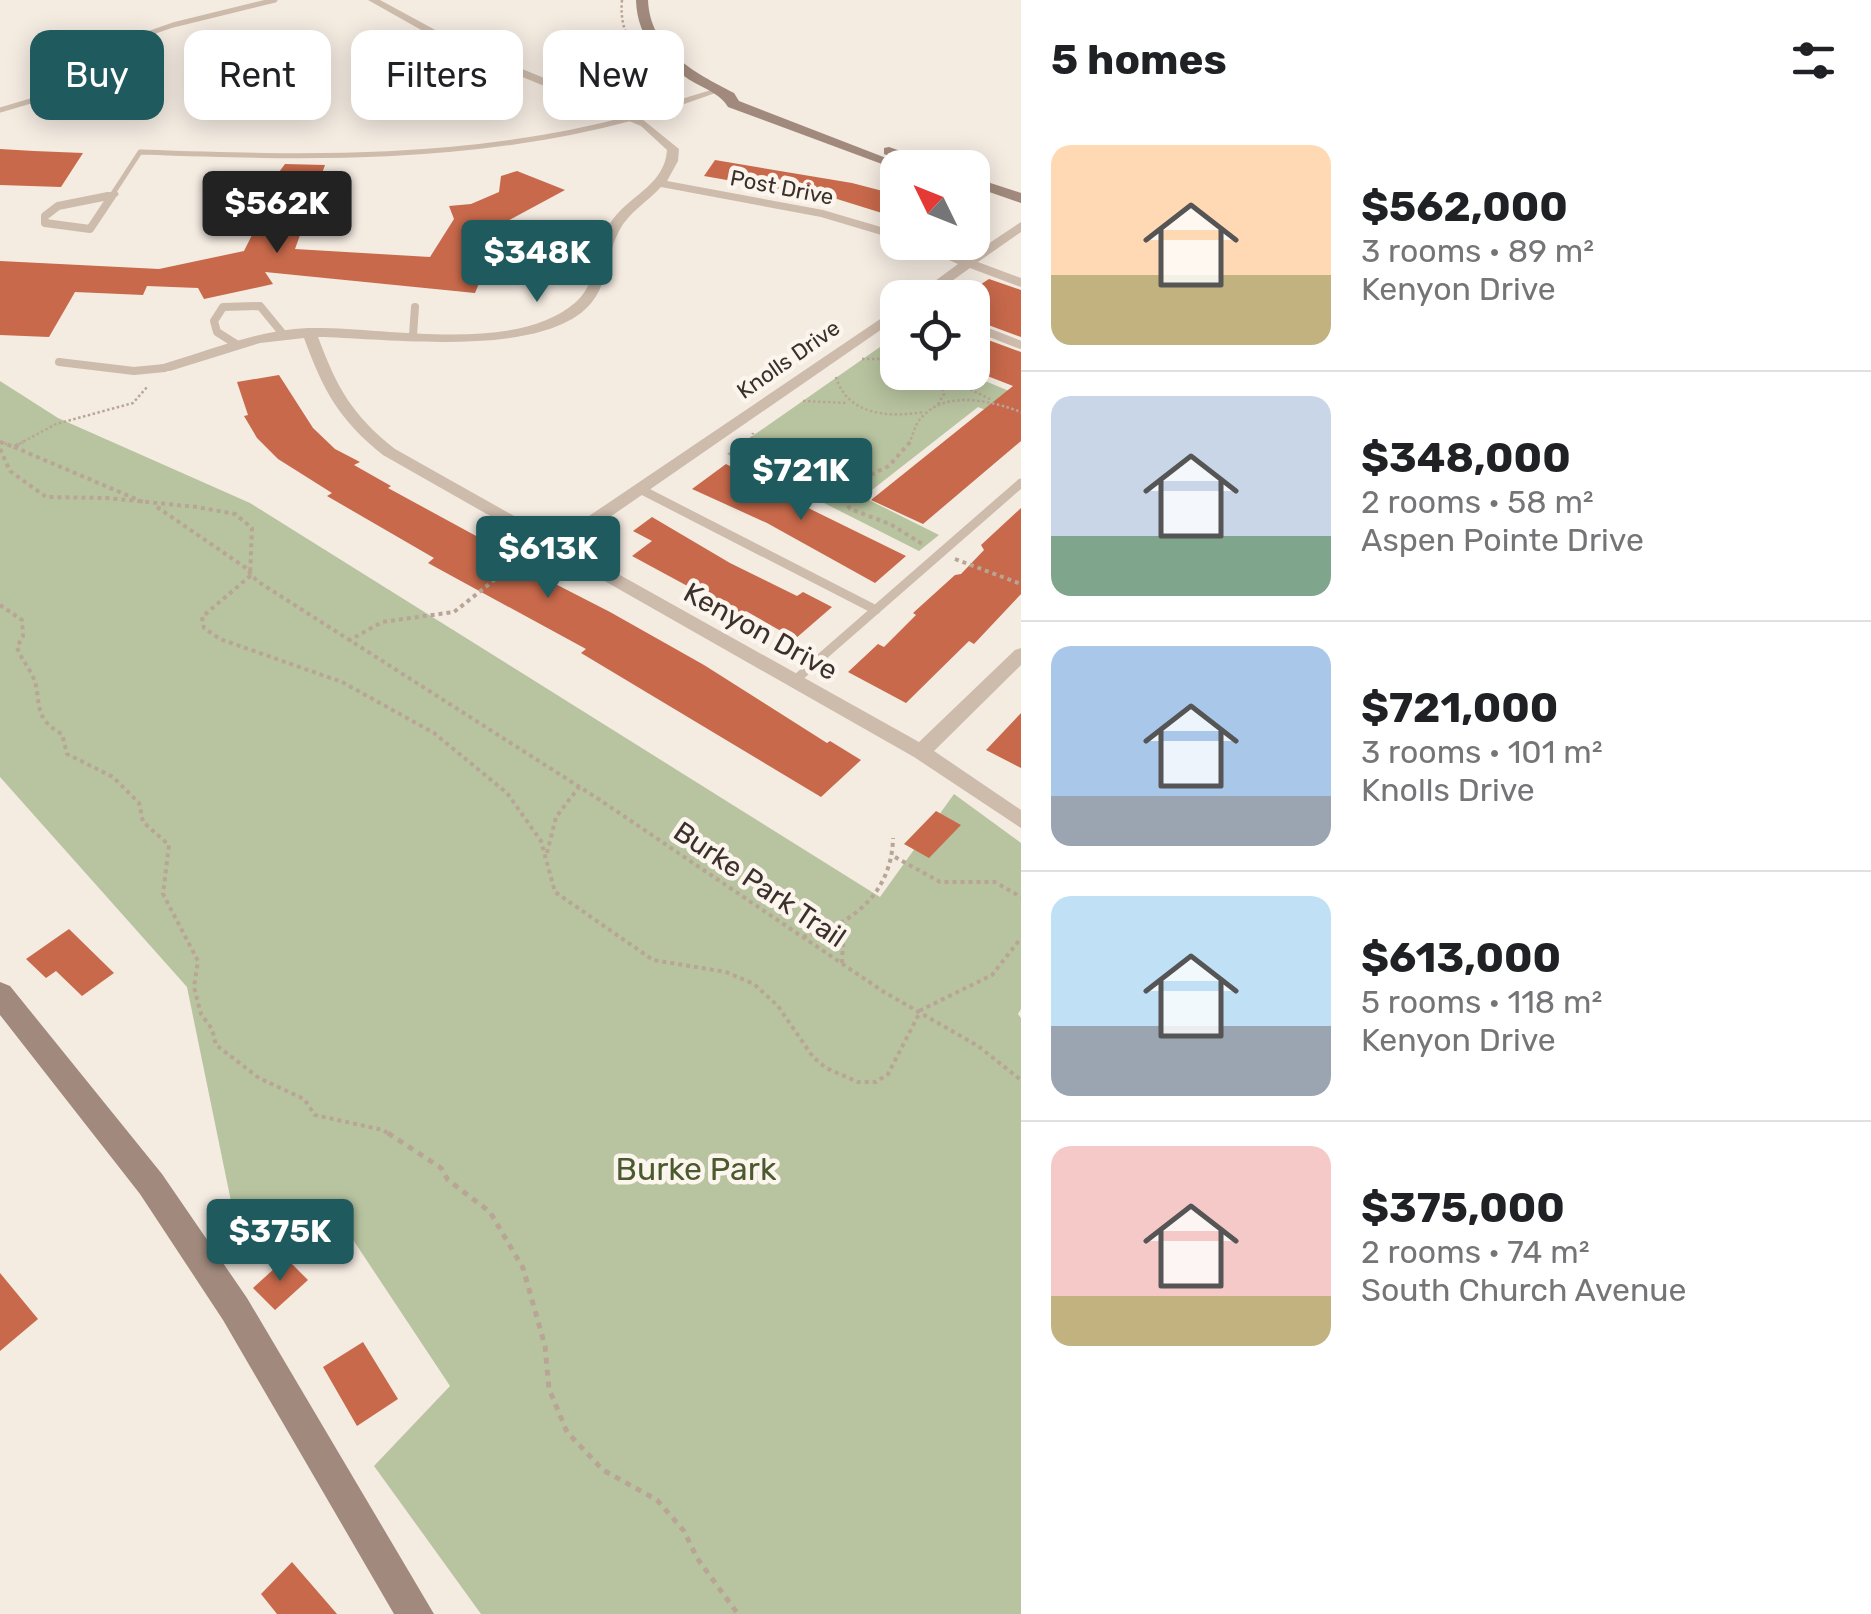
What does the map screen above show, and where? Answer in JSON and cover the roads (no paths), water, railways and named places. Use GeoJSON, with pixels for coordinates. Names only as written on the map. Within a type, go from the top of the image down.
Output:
{"type":"FeatureCollection","features":[{"type":"Feature","properties":{"kind":"main road"},"geometry":{"type":"LineString","coordinates":[[642,0],[643,21],[653,40],[679,66],[733,104],[880,159]]}},
{"type":"Feature","properties":{"kind":"main road"},"geometry":{"type":"LineString","coordinates":[[722,93],[746,98],[887,150]]}},
{"type":"Feature","properties":{"kind":"main road"},"geometry":{"type":"LineString","coordinates":[[990,187],[1021,198]]}},
{"type":"Feature","properties":{"kind":"main road"},"geometry":{"type":"LineString","coordinates":[[990,198],[1021,209]]}},
{"type":"Feature","properties":{"kind":"main road"},"geometry":{"type":"LineString","coordinates":[[0,994],[151,1184],[264,1358],[415,1614]]}},
{"type":"Feature","properties":{"kind":"street"},"geometry":{"type":"LineString","coordinates":[[373,0],[458,47],[543,82]]}},
{"type":"Feature","properties":{"kind":"street"},"geometry":{"type":"LineString","coordinates":[[684,104],[722,93]]}},
{"type":"Feature","properties":{"kind":"street"},"geometry":{"type":"LineString","coordinates":[[165,368],[236,344],[283,334],[487,337],[547,324],[584,303],[616,224],[670,168],[674,149],[655,130],[636,120]]}},
{"type":"Feature","properties":{"kind":"street","name":"Post Drive"},"geometry":{"type":"LineString","coordinates":[[657,183],[824,214],[880,231]]}},
{"type":"Feature","properties":{"kind":"street"},"geometry":{"type":"LineString","coordinates":[[944,280],[1021,226]]}},
{"type":"Feature","properties":{"kind":"street"},"geometry":{"type":"LineString","coordinates":[[960,260],[1021,283]]}},
{"type":"Feature","properties":{"kind":"street","name":"Knolls Drive"},"geometry":{"type":"LineString","coordinates":[[551,544],[640,489],[880,324]]}},
{"type":"Feature","properties":{"kind":"street","name":"Kenyon Drive"},"geometry":{"type":"LineString","coordinates":[[309,332],[333,395],[352,424],[389,452],[921,752],[1021,820]]}},
{"type":"Feature","properties":{"kind":"street"},"geometry":{"type":"LineString","coordinates":[[921,752],[1021,654]]}},
{"type":"Feature","properties":{"kind":"lane"},"geometry":{"type":"LineString","coordinates":[[159,30],[276,0]]}},
{"type":"Feature","properties":{"kind":"lane"},"geometry":{"type":"LineString","coordinates":[[0,110],[30,101]]}},
{"type":"Feature","properties":{"kind":"lane"},"geometry":{"type":"LineString","coordinates":[[116,194],[58,206],[45,216],[45,224],[90,229],[116,194],[140,152],[328,158],[422,154],[532,142],[624,120]]}},
{"type":"Feature","properties":{"kind":"lane"},"geometry":{"type":"LineString","coordinates":[[601,266],[520,255],[511,243],[527,232],[610,236]]}},
{"type":"Feature","properties":{"kind":"lane"},"geometry":{"type":"LineString","coordinates":[[236,344],[217,332],[214,322],[223,307],[254,302],[270,309],[283,334]]}},
{"type":"Feature","properties":{"kind":"lane"},"geometry":{"type":"LineString","coordinates":[[413,335],[415,307]]}},
{"type":"Feature","properties":{"kind":"lane"},"geometry":{"type":"LineString","coordinates":[[990,333],[1021,345]]}},
{"type":"Feature","properties":{"kind":"lane"},"geometry":{"type":"LineString","coordinates":[[59,362],[134,371],[165,368]]}},
{"type":"Feature","properties":{"kind":"lane"},"geometry":{"type":"LineString","coordinates":[[794,681],[1021,483]]}},
{"type":"Feature","properties":{"kind":"lane"},"geometry":{"type":"LineString","coordinates":[[640,489],[876,610]]}},
{"type":"Feature","properties":{"kind":"park label","name":"Burke Park"},"geometry":{"type":"Point","coordinates":[696,1169]}}]}
